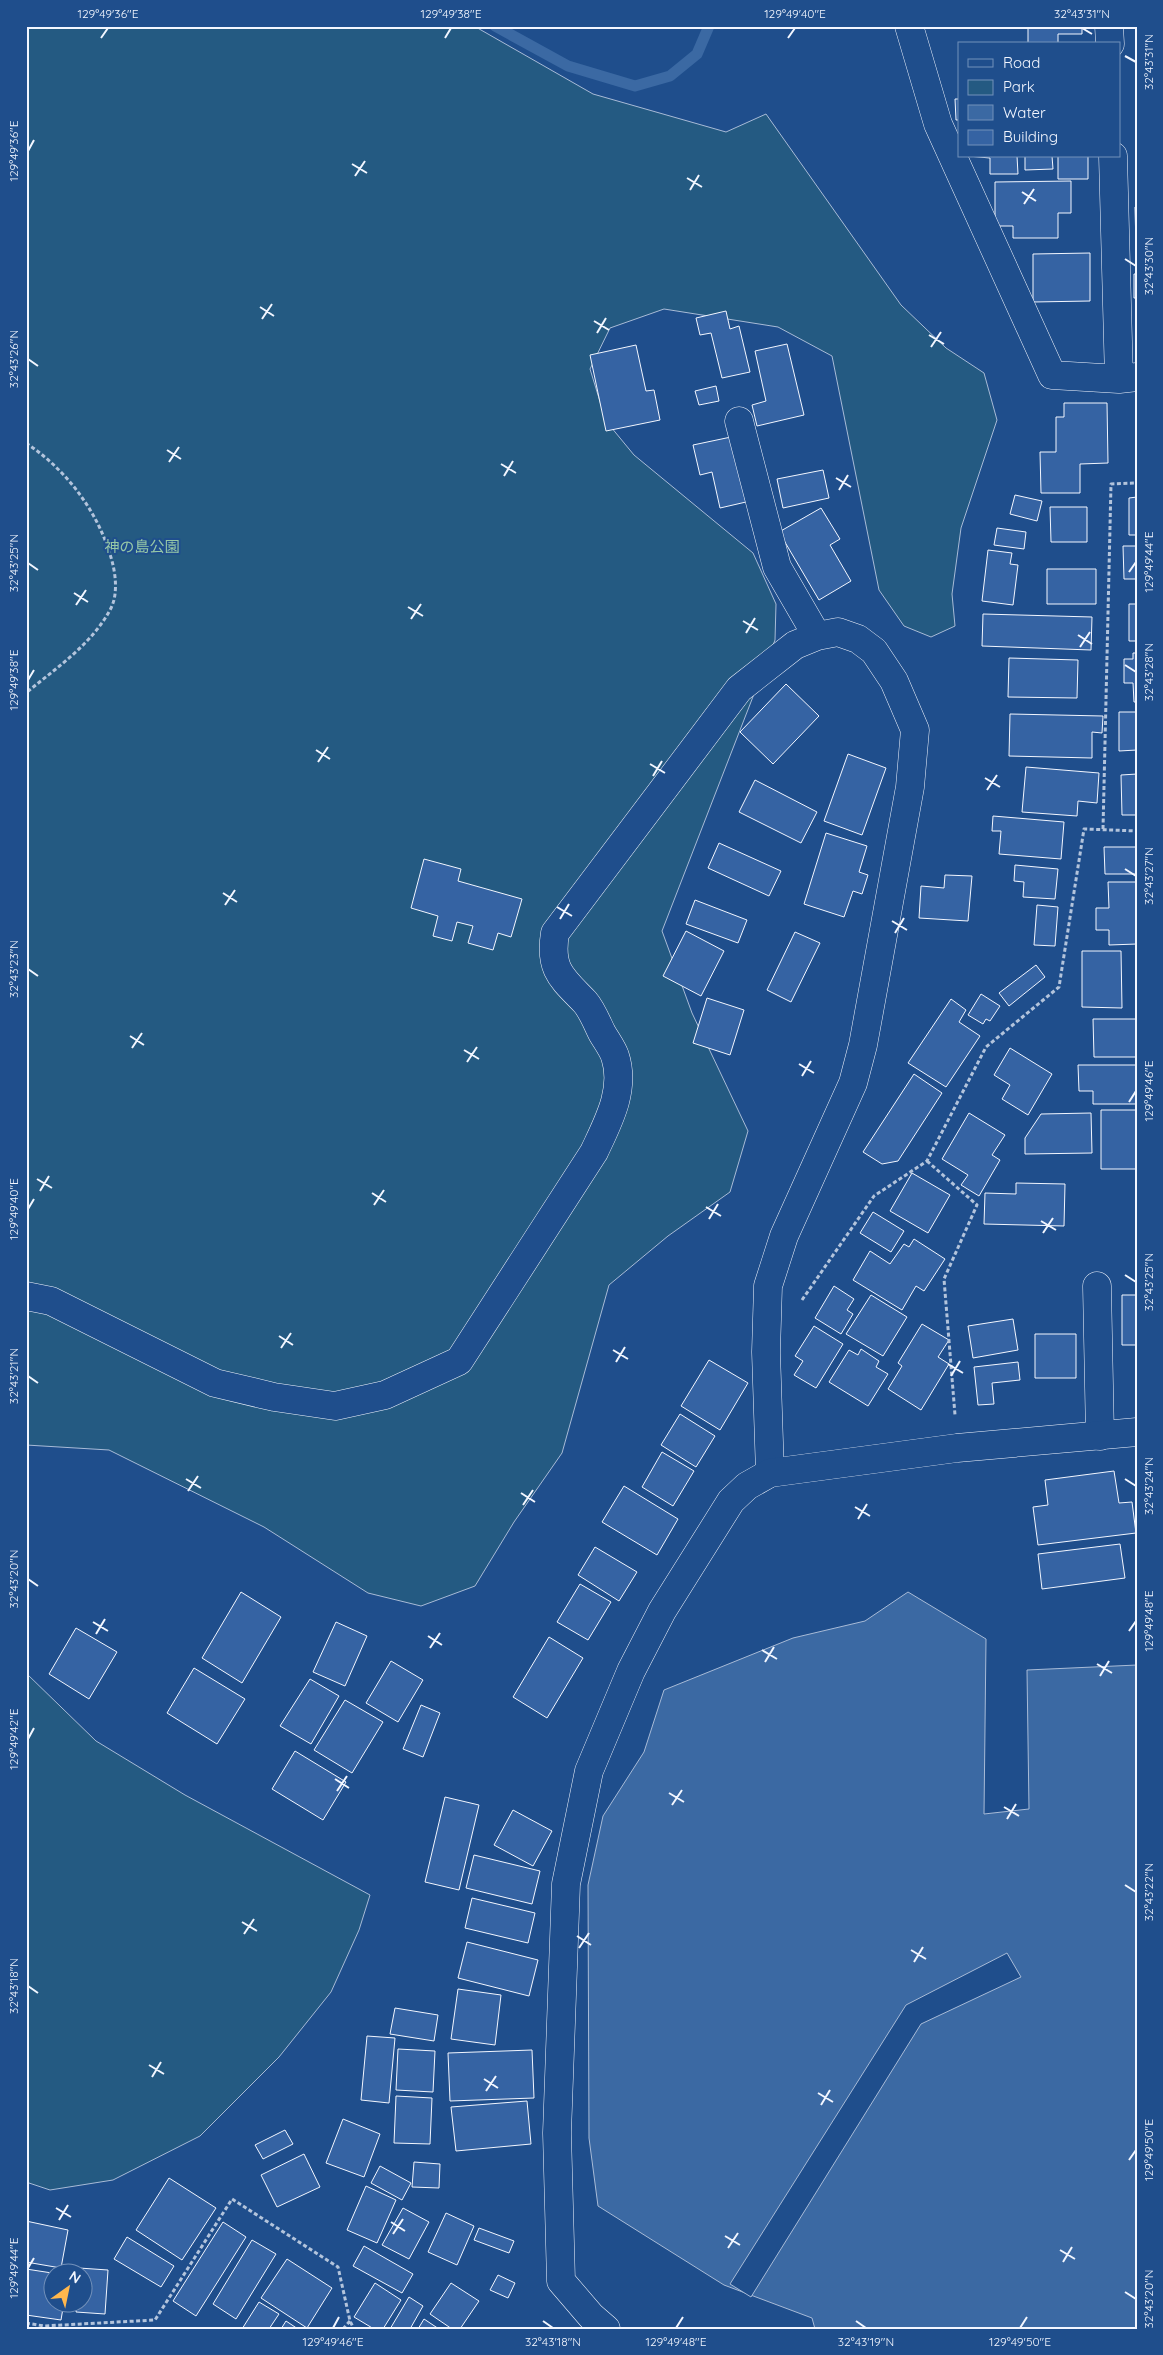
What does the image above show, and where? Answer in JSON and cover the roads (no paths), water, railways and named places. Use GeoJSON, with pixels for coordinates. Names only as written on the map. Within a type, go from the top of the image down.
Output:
{"type":"FeatureCollection","features":[{"type":"Feature","properties":{"kind":"street"},"geometry":{"type":"LineString","coordinates":[[909,26],[938,124],[1052,375],[1128,378],[1113,158]]}},
{"type":"Feature","properties":{"kind":"street"},"geometry":{"type":"LineString","coordinates":[[1109,26],[1110,42]]}},
{"type":"Feature","properties":{"kind":"street"},"geometry":{"type":"LineString","coordinates":[[739,422],[777,567],[817,636]]}},
{"type":"Feature","properties":{"kind":"street"},"geometry":{"type":"LineString","coordinates":[[26,1296],[50,1301],[216,1383],[314,1403],[336,1406],[385,1394],[459,1361],[594,1152],[610,1118],[619,1088],[615,1056],[586,1003],[573,992],[557,972],[552,952],[555,933],[739,689],[795,645],[817,636],[838,632],[858,638],[874,651],[894,681],[915,730],[910,788],[863,1045],[853,1083],[784,1236],[768,1286],[766,1352],[770,1473]]}},
{"type":"Feature","properties":{"kind":"street"},"geometry":{"type":"LineString","coordinates":[[1097,1286],[1100,1436]]}},
{"type":"Feature","properties":{"kind":"street"},"geometry":{"type":"LineString","coordinates":[[606,2329],[591,2316],[561,2281],[557,2133],[566,1884],[589,1771],[631,1671],[662,1611],[731,1501],[747,1486],[770,1473],[957,1448],[1137,1432]]}},
{"type":"Feature","properties":{"kind":"water"},"geometry":{"type":"Polygon","coordinates":[[[908,1592],[986,1639],[984,1814],[1029,1809],[1027,1670],[1137,1665],[1137,2329],[815,2329],[812,2318],[724,2285],[598,2206],[589,2138],[588,1885],[603,1816],[644,1752],[664,1690],[793,1638],[865,1621],[908,1592]]]}},
{"type":"Feature","properties":{"kind":"waterway"},"geometry":{"type":"LineString","coordinates":[[495,26],[568,66],[635,86],[670,76],[697,54],[709,26]]}},
{"type":"Feature","properties":{"kind":"park label","name":"神の島公園"},"geometry":{"type":"Point","coordinates":[142,546]}}]}
